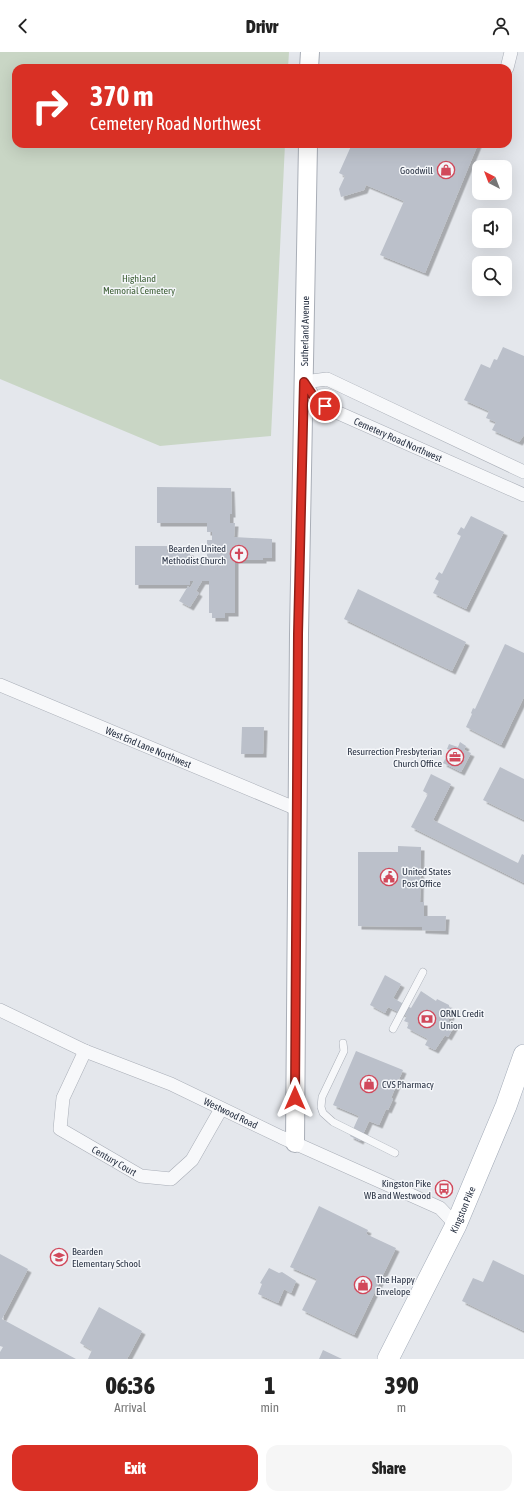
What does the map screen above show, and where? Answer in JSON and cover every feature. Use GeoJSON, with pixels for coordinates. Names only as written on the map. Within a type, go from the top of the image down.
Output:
{"type":"FeatureCollection","features":[{"type":"Feature","properties":{"kind":"main road","name":"Kingston Pike"},"geometry":{"type":"LineString","coordinates":[[388,1359],[456,1225],[506,1106],[524,1055]]}},
{"type":"Feature","properties":{"kind":"street"},"geometry":{"type":"LineString","coordinates":[[309,64],[310,52]]}},
{"type":"Feature","properties":{"kind":"street"},"geometry":{"type":"LineString","coordinates":[[508,64],[511,52]]}},
{"type":"Feature","properties":{"kind":"street","name":"Sutherland Avenue"},"geometry":{"type":"LineString","coordinates":[[295,1143],[297,809],[308,148]]}},
{"type":"Feature","properties":{"kind":"street"},"geometry":{"type":"LineString","coordinates":[[304,382],[327,379],[524,472]]}},
{"type":"Feature","properties":{"kind":"street","name":"Cemetery Road Northwest"},"geometry":{"type":"LineString","coordinates":[[304,382],[314,397],[325,406],[524,495]]}},
{"type":"Feature","properties":{"kind":"street","name":"West End Lane Northwest"},"geometry":{"type":"LineString","coordinates":[[0,685],[297,809]]}},
{"type":"Feature","properties":{"kind":"street","name":"Westwood Road"},"geometry":{"type":"LineString","coordinates":[[0,1010],[85,1051],[171,1084],[221,1109],[440,1208],[456,1225]]}},
{"type":"Feature","properties":{"kind":"street","name":"Century Court"},"geometry":{"type":"LineString","coordinates":[[85,1051],[63,1098],[60,1130],[141,1176],[171,1179],[192,1160],[221,1109]]}},
{"type":"Feature","properties":{"kind":"lane"},"geometry":{"type":"LineString","coordinates":[[393,1029],[423,972]]}},
{"type":"Feature","properties":{"kind":"lane"},"geometry":{"type":"LineString","coordinates":[[344,1043],[344,1051],[322,1097],[321,1107],[323,1113],[333,1122],[395,1153]]}},
{"type":"Feature","properties":{"kind":"green space","name":"Highland Memorial Cemetery"},"geometry":{"type":"Polygon","coordinates":[[[0,52],[289,52],[288,64],[12,64],[12,148],[285,148],[271,436],[160,446],[0,379],[0,52]]]}},
{"type":"Feature","properties":{"kind":"building"},"geometry":{"type":"Polygon","coordinates":[[[350,148],[476,148],[425,273],[380,255],[404,201],[366,185],[364,190],[341,197],[339,189],[345,176],[339,173],[350,148]]]}},
{"type":"Feature","properties":{"kind":"building"},"geometry":{"type":"Polygon","coordinates":[[[503,347],[524,356],[524,435],[519,442],[492,430],[496,422],[486,418],[489,411],[464,400],[481,364],[490,368],[494,359],[497,360],[503,347]]]}},
{"type":"Feature","properties":{"kind":"building","name":"Bearden United Methodist Church"},"geometry":{"type":"Polygon","coordinates":[[[157,487],[231,488],[232,514],[230,514],[230,523],[235,523],[234,537],[272,539],[272,558],[263,558],[263,560],[235,560],[235,613],[225,613],[225,618],[212,618],[212,613],[209,613],[209,581],[202,581],[196,591],[199,593],[190,607],[179,601],[188,586],[190,588],[194,581],[190,581],[190,585],[135,585],[135,546],[167,546],[167,552],[190,552],[190,562],[200,562],[200,557],[207,557],[207,540],[212,540],[212,532],[207,532],[207,523],[157,523],[157,487]]]}},
{"type":"Feature","properties":{"kind":"building"},"geometry":{"type":"Polygon","coordinates":[[[471,516],[504,532],[466,609],[433,593],[439,581],[435,579],[439,572],[442,574],[461,536],[457,534],[461,527],[464,529],[471,516]]]}},
{"type":"Feature","properties":{"kind":"building"},"geometry":{"type":"Polygon","coordinates":[[[358,589],[466,642],[452,671],[344,619],[358,589]]]}},
{"type":"Feature","properties":{"kind":"building"},"geometry":{"type":"Polygon","coordinates":[[[505,644],[524,653],[524,697],[501,745],[466,727],[473,708],[475,709],[505,644]]]}},
{"type":"Feature","properties":{"kind":"building"},"geometry":{"type":"Polygon","coordinates":[[[242,727],[264,727],[263,754],[241,754],[242,727]]]}},
{"type":"Feature","properties":{"kind":"building"},"geometry":{"type":"Polygon","coordinates":[[[460,742],[466,746],[464,750],[471,753],[461,772],[443,763],[450,750],[447,749],[449,744],[458,747],[460,742]]]}},
{"type":"Feature","properties":{"kind":"building"},"geometry":{"type":"Polygon","coordinates":[[[500,767],[524,779],[524,820],[483,800],[500,767]]]}},
{"type":"Feature","properties":{"kind":"building"},"geometry":{"type":"Polygon","coordinates":[[[431,774],[451,784],[433,820],[518,863],[522,854],[524,855],[524,883],[411,827],[428,794],[423,791],[431,774]]]}},
{"type":"Feature","properties":{"kind":"building","name":"United States Post Office"},"geometry":{"type":"Polygon","coordinates":[[[398,846],[421,847],[420,902],[424,902],[424,916],[446,916],[445,931],[422,930],[422,927],[358,926],[358,852],[398,852],[398,846]]]}},
{"type":"Feature","properties":{"kind":"building","name":"ORNL Credit Union"},"geometry":{"type":"Polygon","coordinates":[[[385,975],[401,984],[393,998],[411,1008],[421,991],[436,1001],[437,999],[449,1005],[449,1007],[454,1010],[448,1021],[455,1025],[448,1037],[445,1035],[435,1050],[425,1045],[428,1039],[407,1028],[409,1023],[404,1021],[407,1016],[388,1007],[385,1013],[370,1005],[385,975]]]}},
{"type":"Feature","properties":{"kind":"building","name":"CVS Pharmacy"},"geometry":{"type":"Polygon","coordinates":[[[356,1051],[403,1070],[391,1098],[393,1099],[388,1110],[386,1109],[379,1125],[369,1121],[360,1141],[350,1136],[359,1116],[333,1105],[356,1051]]]}},
{"type":"Feature","properties":{"kind":"building"},"geometry":{"type":"Polygon","coordinates":[[[319,1206],[368,1230],[366,1234],[396,1248],[354,1335],[302,1310],[317,1279],[290,1267],[319,1206]]]}},
{"type":"Feature","properties":{"kind":"building"},"geometry":{"type":"Polygon","coordinates":[[[0,1254],[28,1269],[2,1319],[76,1359],[0,1359],[0,1352],[3,1347],[0,1346],[0,1254]]]}},
{"type":"Feature","properties":{"kind":"building"},"geometry":{"type":"Polygon","coordinates":[[[493,1260],[524,1275],[524,1331],[462,1301],[473,1278],[483,1282],[493,1260]]]}},
{"type":"Feature","properties":{"kind":"building"},"geometry":{"type":"Polygon","coordinates":[[[269,1268],[279,1273],[282,1272],[296,1281],[291,1293],[284,1289],[278,1303],[258,1294],[262,1284],[260,1283],[269,1268]]]}},
{"type":"Feature","properties":{"kind":"building"},"geometry":{"type":"Polygon","coordinates":[[[99,1307],[142,1331],[127,1359],[88,1359],[92,1350],[80,1343],[99,1307]]]}},
{"type":"Feature","properties":{"kind":"building"},"geometry":{"type":"Polygon","coordinates":[[[323,1350],[342,1359],[319,1359],[323,1350]]]}},
{"type":"Feature","properties":{"kind":"place","name":"Goodwill"},"geometry":{"type":"Point","coordinates":[446,170]}},
{"type":"Feature","properties":{"kind":"place","name":"Bearden United Methodist Church"},"geometry":{"type":"Point","coordinates":[239,554]}},
{"type":"Feature","properties":{"kind":"place","name":"Resurrection Presbyterian Church Office"},"geometry":{"type":"Point","coordinates":[455,757]}},
{"type":"Feature","properties":{"kind":"place","name":"United States Post Office"},"geometry":{"type":"Point","coordinates":[389,877]}},
{"type":"Feature","properties":{"kind":"place","name":"ORNL Credit Union"},"geometry":{"type":"Point","coordinates":[427,1019]}},
{"type":"Feature","properties":{"kind":"place","name":"CVS Pharmacy"},"geometry":{"type":"Point","coordinates":[369,1084]}},
{"type":"Feature","properties":{"kind":"place","name":"Kingston Pike WB and Westwood"},"geometry":{"type":"Point","coordinates":[444,1189]}},
{"type":"Feature","properties":{"kind":"place","name":"Bearden Elementary School"},"geometry":{"type":"Point","coordinates":[59,1257]}},
{"type":"Feature","properties":{"kind":"place","name":"The Happy Envelope"},"geometry":{"type":"Point","coordinates":[363,1285]}},
{"type":"Feature","properties":{"kind":"route"},"geometry":{"type":"LineString","coordinates":[[295,1098],[298,634],[304,382],[314,397],[325,406]]}}]}
